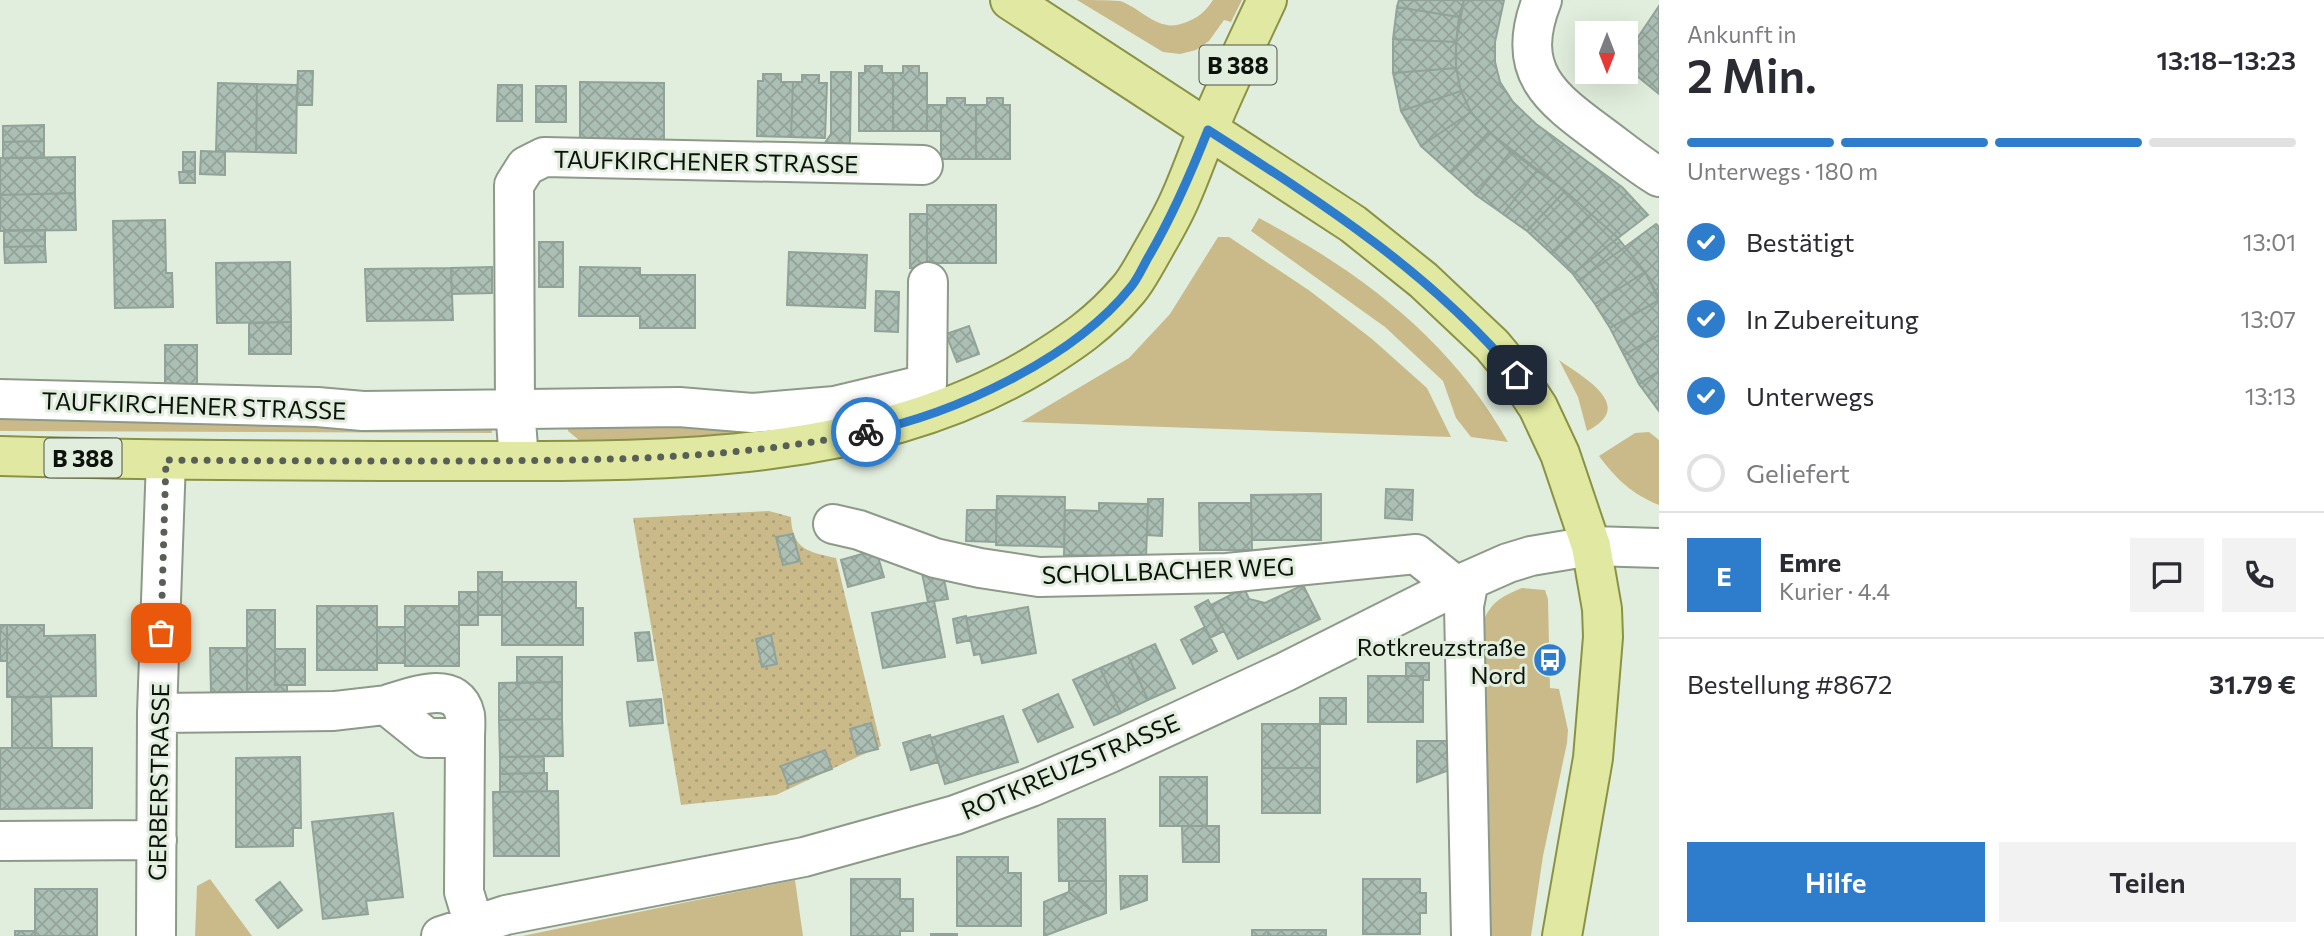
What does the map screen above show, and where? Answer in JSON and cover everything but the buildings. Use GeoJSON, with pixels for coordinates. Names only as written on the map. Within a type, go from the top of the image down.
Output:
{"type":"FeatureCollection","features":[{"type":"Feature","properties":{"kind":"main road"},"geometry":{"type":"LineString","coordinates":[[1010,0],[1353,224],[1423,280],[1492,345],[1517,375],[1538,407],[1560,454],[1591,545],[1602,609],[1602,667],[1593,758],[1562,936]]}},
{"type":"Feature","properties":{"kind":"main road","name":"B 388"},"geometry":{"type":"LineString","coordinates":[[1208,130],[1267,0]]}},
{"type":"Feature","properties":{"kind":"main road","name":"TAUFKIRCHENER STRASSE"},"geometry":{"type":"LineString","coordinates":[[0,456],[166,460],[519,460],[684,456],[780,447],[877,430],[982,393],[1022,372],[1092,328],[1131,287],[1180,201],[1208,130]]}},
{"type":"Feature","properties":{"kind":"street"},"geometry":{"type":"LineString","coordinates":[[1542,0],[1531,40],[1534,67],[1549,93],[1571,113],[1659,177]]}},
{"type":"Feature","properties":{"kind":"street","name":"TAUFKIRCHENER STRASSE"},"geometry":{"type":"LineString","coordinates":[[519,460],[515,408],[514,185],[526,166],[544,157],[827,158],[923,165]]}},
{"type":"Feature","properties":{"kind":"street","name":"TAUFKIRCHENER STRASSE"},"geometry":{"type":"LineString","coordinates":[[0,399],[317,407],[363,411],[679,407],[752,413],[835,406],[927,384],[928,282]]}},
{"type":"Feature","properties":{"kind":"street","name":"GERBERSTRASSE"},"geometry":{"type":"LineString","coordinates":[[156,936],[157,713],[166,460]]}},
{"type":"Feature","properties":{"kind":"street","name":"SCHOLLBACHER WEG"},"geometry":{"type":"LineString","coordinates":[[833,524],[859,530],[934,558],[1039,577],[1227,573],[1416,554],[1462,583]]}},
{"type":"Feature","properties":{"kind":"street","name":"ROTKREUZSTRASSE"},"geometry":{"type":"LineString","coordinates":[[457,930],[506,915],[804,858],[955,815],[1031,787],[1110,753],[1285,672],[1462,583],[1531,556],[1591,545],[1659,548]]}},
{"type":"Feature","properties":{"kind":"street"},"geometry":{"type":"LineString","coordinates":[[1462,583],[1471,936]]}},
{"type":"Feature","properties":{"kind":"street"},"geometry":{"type":"LineString","coordinates":[[157,713],[334,711],[386,705],[424,693],[444,692],[458,702],[465,714],[465,738],[464,892],[457,930]]}},
{"type":"Feature","properties":{"kind":"street"},"geometry":{"type":"LineString","coordinates":[[0,841],[157,840]]}},
{"type":"Feature","properties":{"kind":"shaded area"},"geometry":{"type":"Polygon","coordinates":[[[1077,0],[1120,1],[1158,23],[1175,25],[1197,17],[1213,0],[1242,0],[1231,22],[1224,20],[1209,41],[1196,50],[1180,54],[1163,52],[1077,0]]]}},
{"type":"Feature","properties":{"kind":"shaded area"},"geometry":{"type":"Polygon","coordinates":[[[1259,218],[1333,261],[1400,312],[1459,372],[1485,405],[1508,442],[1471,437],[1456,418],[1443,381],[1385,327],[1251,231],[1259,218]]]}},
{"type":"Feature","properties":{"kind":"shaded area"},"geometry":{"type":"Polygon","coordinates":[[[1218,237],[1229,237],[1310,291],[1372,339],[1427,388],[1451,437],[1021,422],[1129,358],[1170,314],[1218,237]]]}},
{"type":"Feature","properties":{"kind":"shaded area"},"geometry":{"type":"Polygon","coordinates":[[[1559,360],[1592,384],[1607,402],[1607,412],[1601,422],[1587,431],[1578,397],[1559,360]]]}},
{"type":"Feature","properties":{"kind":"shaded area"},"geometry":{"type":"Polygon","coordinates":[[[939,393],[839,423],[697,438],[579,440],[568,431],[567,417],[939,393]]]}},
{"type":"Feature","properties":{"kind":"shaded area"},"geometry":{"type":"Polygon","coordinates":[[[0,413],[491,419],[492,433],[0,431],[0,413]]]}},
{"type":"Feature","properties":{"kind":"shaded area"},"geometry":{"type":"Polygon","coordinates":[[[1649,432],[1659,440],[1659,505],[1625,485],[1599,456],[1635,433],[1649,432]]]}},
{"type":"Feature","properties":{"kind":"shaded area"},"geometry":{"type":"Polygon","coordinates":[[[769,511],[791,517],[795,536],[804,548],[836,558],[881,746],[776,795],[681,805],[633,518],[769,511]]]}},
{"type":"Feature","properties":{"kind":"shaded area"},"geometry":{"type":"Polygon","coordinates":[[[1522,588],[1545,590],[1548,599],[1550,688],[1559,689],[1568,730],[1567,743],[1543,856],[1531,936],[1485,936],[1483,622],[1498,600],[1522,588]]]}},
{"type":"Feature","properties":{"kind":"shaded area"},"geometry":{"type":"Polygon","coordinates":[[[210,879],[252,936],[195,936],[197,886],[210,879]]]}},
{"type":"Feature","properties":{"kind":"shaded area"},"geometry":{"type":"Polygon","coordinates":[[[795,880],[803,936],[522,936],[795,880]]]}},
{"type":"Feature","properties":{"kind":"way so far"},"geometry":{"type":"LineString","coordinates":[[161,633],[166,460],[598,459],[697,455],[780,447],[866,432]]}},
{"type":"Feature","properties":{"kind":"place","name":"Rotkreuzstraße Nord"},"geometry":{"type":"Point","coordinates":[1550,660]}},
{"type":"Feature","properties":{"kind":"route"},"geometry":{"type":"LineString","coordinates":[[866,432],[922,417],[982,393],[1022,372],[1092,328],[1131,287],[1168,224],[1208,130],[1353,224],[1423,280],[1492,345],[1517,375]]}}]}
